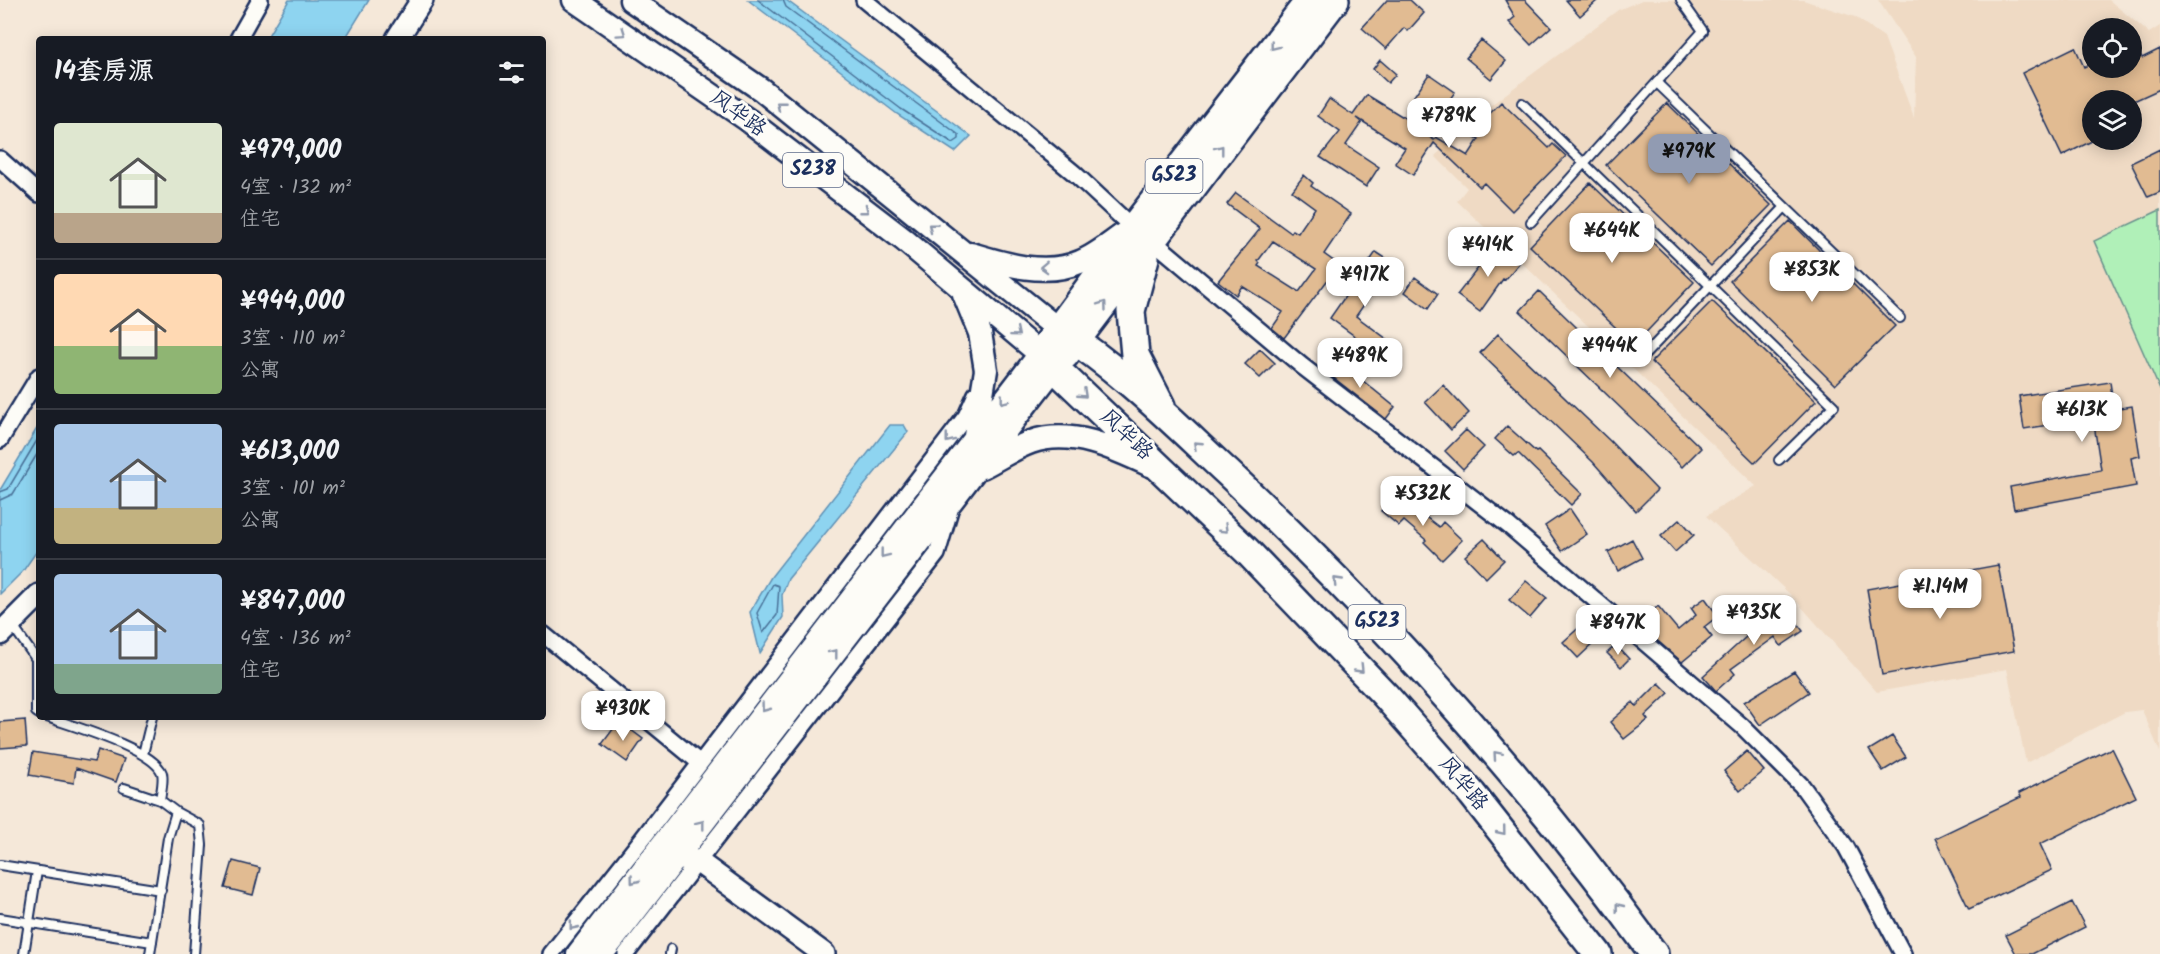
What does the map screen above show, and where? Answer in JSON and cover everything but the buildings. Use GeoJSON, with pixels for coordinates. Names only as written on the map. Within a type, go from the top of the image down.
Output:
{"type":"FeatureCollection","features":[{"type":"Feature","properties":{"kind":"highway","name":"G523"},"geometry":{"type":"LineString","coordinates":[[1047,361],[1142,234],[1310,0]]}},
{"type":"Feature","properties":{"kind":"highway","name":"G523"},"geometry":{"type":"LineString","coordinates":[[1142,234],[1335,0]]}},
{"type":"Feature","properties":{"kind":"highway"},"geometry":{"type":"LineString","coordinates":[[1142,234],[1131,311],[1135,355],[1166,415]]}},
{"type":"Feature","properties":{"kind":"highway","name":"风华路"},"geometry":{"type":"LineString","coordinates":[[1068,335],[1166,415],[1274,517],[1414,660],[1523,787],[1654,954]]}},
{"type":"Feature","properties":{"kind":"highway","name":"风华路"},"geometry":{"type":"LineString","coordinates":[[1047,361],[1247,551],[1385,695],[1472,794],[1598,954]]}},
{"type":"Feature","properties":{"kind":"main road","name":"风华路"},"geometry":{"type":"LineString","coordinates":[[574,0],[748,120],[903,239],[1047,361]]}},
{"type":"Feature","properties":{"kind":"main road","name":"风华路"},"geometry":{"type":"LineString","coordinates":[[632,0],[762,90],[1068,335]]}},
{"type":"Feature","properties":{"kind":"main road"},"geometry":{"type":"LineString","coordinates":[[961,251],[1007,264],[1042,269],[1080,263],[1142,234]]}},
{"type":"Feature","properties":{"kind":"main road"},"geometry":{"type":"LineString","coordinates":[[963,289],[980,333],[986,370],[975,438]]}},
{"type":"Feature","properties":{"kind":"main road"},"geometry":{"type":"LineString","coordinates":[[578,954],[975,438],[1047,361]]}},
{"type":"Feature","properties":{"kind":"main road"},"geometry":{"type":"LineString","coordinates":[[602,954],[659,848],[975,471],[1047,361]]}},
{"type":"Feature","properties":{"kind":"main road"},"geometry":{"type":"LineString","coordinates":[[975,471],[1032,442],[1071,437],[1119,451],[1164,471]]}},
{"type":"Feature","properties":{"kind":"street"},"geometry":{"type":"LineString","coordinates":[[240,36],[260,0]]}},
{"type":"Feature","properties":{"kind":"street"},"geometry":{"type":"LineString","coordinates":[[399,36],[422,0]]}},
{"type":"Feature","properties":{"kind":"street"},"geometry":{"type":"LineString","coordinates":[[864,0],[1074,173],[1142,234],[1302,366],[1509,526],[1742,726],[1802,786],[1840,838],[1904,954]]}},
{"type":"Feature","properties":{"kind":"street"},"geometry":{"type":"LineString","coordinates":[[0,159],[36,191]]}},
{"type":"Feature","properties":{"kind":"street"},"geometry":{"type":"LineString","coordinates":[[551,954],[659,848],[700,763],[966,416],[986,370]]}},
{"type":"Feature","properties":{"kind":"street"},"geometry":{"type":"LineString","coordinates":[[0,440],[36,381]]}},
{"type":"Feature","properties":{"kind":"street"},"geometry":{"type":"LineString","coordinates":[[627,954],[937,554],[955,496]]}},
{"type":"Feature","properties":{"kind":"street"},"geometry":{"type":"LineString","coordinates":[[6,629],[36,599]]}},
{"type":"Feature","properties":{"kind":"street"},"geometry":{"type":"LineString","coordinates":[[546,636],[700,763]]}},
{"type":"Feature","properties":{"kind":"street"},"geometry":{"type":"LineString","coordinates":[[659,848],[697,861],[824,954]]}},
{"type":"Feature","properties":{"kind":"lane"},"geometry":{"type":"LineString","coordinates":[[1531,222],[1703,31],[1681,0]]}},
{"type":"Feature","properties":{"kind":"lane"},"geometry":{"type":"LineString","coordinates":[[1657,83],[1900,318]]}},
{"type":"Feature","properties":{"kind":"lane"},"geometry":{"type":"LineString","coordinates":[[1522,103],[1834,406],[1779,460]]}},
{"type":"Feature","properties":{"kind":"lane"},"geometry":{"type":"LineString","coordinates":[[1639,362],[1785,207]]}},
{"type":"Feature","properties":{"kind":"lane"},"geometry":{"type":"LineString","coordinates":[[6,629],[36,658],[36,712]]}},
{"type":"Feature","properties":{"kind":"lane"},"geometry":{"type":"LineString","coordinates":[[55,720],[143,754],[158,765],[163,775],[160,800]]}},
{"type":"Feature","properties":{"kind":"lane"},"geometry":{"type":"LineString","coordinates":[[143,754],[151,720]]}},
{"type":"Feature","properties":{"kind":"lane"},"geometry":{"type":"LineString","coordinates":[[124,788],[160,800],[200,825],[202,844],[194,954]]}},
{"type":"Feature","properties":{"kind":"lane"},"geometry":{"type":"LineString","coordinates":[[150,954],[168,838],[176,812]]}},
{"type":"Feature","properties":{"kind":"lane"},"geometry":{"type":"LineString","coordinates":[[0,865],[161,890]]}},
{"type":"Feature","properties":{"kind":"lane"},"geometry":{"type":"LineString","coordinates":[[24,954],[37,871]]}},
{"type":"Feature","properties":{"kind":"lane"},"geometry":{"type":"LineString","coordinates":[[0,918],[152,942]]}},
{"type":"Feature","properties":{"kind":"shaded area"},"geometry":{"type":"Polygon","coordinates":[[[1642,0],[1803,0],[1855,17],[1884,37],[1914,118],[1916,57],[1878,0],[2109,0],[2131,18],[2082,18],[2082,78],[2142,78],[2142,27],[2149,33],[2160,26],[2160,752],[2142,710],[2125,712],[2026,763],[2007,669],[1877,692],[1792,596],[1706,516],[1756,486],[1457,201],[1467,188],[1435,156],[1483,111],[1618,10],[1642,0]]]}},
{"type":"Feature","properties":{"kind":"green space"},"geometry":{"type":"Polygon","coordinates":[[[2160,210],[2160,390],[2094,241],[2160,210]]]}},
{"type":"Feature","properties":{"kind":"water"},"geometry":{"type":"Polygon","coordinates":[[[289,0],[369,0],[347,36],[268,36],[289,0]]]}},
{"type":"Feature","properties":{"kind":"water"},"geometry":{"type":"Polygon","coordinates":[[[748,0],[786,0],[971,136],[955,152],[897,114],[748,0]]]}},
{"type":"Feature","properties":{"kind":"water"},"geometry":{"type":"Polygon","coordinates":[[[890,425],[904,425],[908,432],[788,579],[782,595],[783,617],[760,653],[750,612],[771,577],[890,425]]]}},
{"type":"Feature","properties":{"kind":"water"},"geometry":{"type":"Polygon","coordinates":[[[36,430],[36,552],[23,571],[0,594],[0,490],[36,430]]]}}]}
